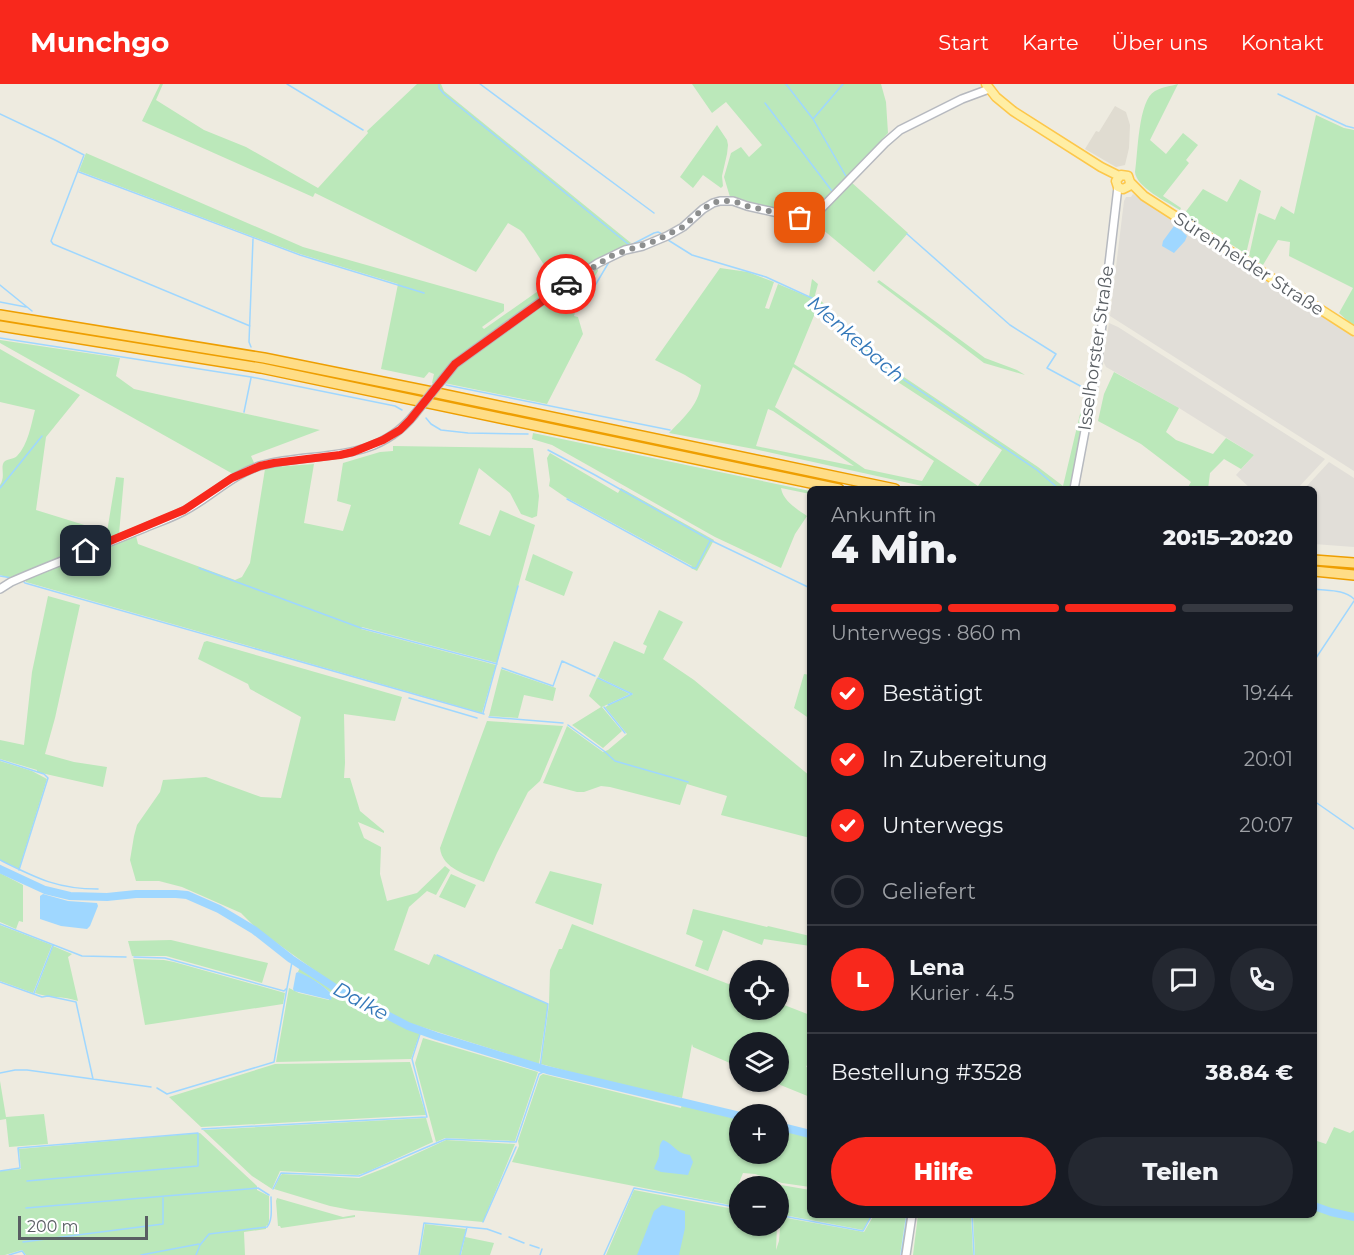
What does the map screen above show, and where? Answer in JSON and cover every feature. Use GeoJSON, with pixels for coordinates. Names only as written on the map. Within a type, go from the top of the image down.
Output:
{"type":"FeatureCollection","features":[{"type":"Feature","properties":{"kind":"highway"},"geometry":{"type":"LineString","coordinates":[[0,315],[274,360],[881,486]]}},
{"type":"Feature","properties":{"kind":"highway"},"geometry":{"type":"LineString","coordinates":[[0,326],[272,370],[825,486]]}},
{"type":"Feature","properties":{"kind":"highway"},"geometry":{"type":"LineString","coordinates":[[1317,560],[1354,563]]}},
{"type":"Feature","properties":{"kind":"highway"},"geometry":{"type":"LineString","coordinates":[[1317,571],[1354,575]]}},
{"type":"Feature","properties":{"kind":"main road","name":"Sürenheider Straße"},"geometry":{"type":"LineString","coordinates":[[988,86],[1008,107],[1101,167],[1122,184],[1354,331]]}},
{"type":"Feature","properties":{"kind":"street"},"geometry":{"type":"LineString","coordinates":[[0,589],[24,576],[184,510],[232,478],[260,466],[340,455],[383,440],[400,430],[455,364],[561,287],[613,255],[655,241],[683,227],[703,209],[720,201],[733,201],[800,218],[813,217],[900,130],[988,86]]}},
{"type":"Feature","properties":{"kind":"street","name":"Isselhorster Straße"},"geometry":{"type":"LineString","coordinates":[[1075,486],[1097,367],[1115,207],[1122,184]]}},
{"type":"Feature","properties":{"kind":"street"},"geometry":{"type":"LineString","coordinates":[[906,1255],[912,1218]]}},
{"type":"Feature","properties":{"kind":"shaded area"},"geometry":{"type":"Polygon","coordinates":[[[1115,106],[1126,112],[1130,125],[1129,148],[1125,165],[1116,167],[1085,149],[1115,106]]]}},
{"type":"Feature","properties":{"kind":"shaded area"},"geometry":{"type":"Polygon","coordinates":[[[1133,194],[1354,337],[1354,471],[1110,316],[1124,201],[1126,197],[1131,197],[1133,194]]]}},
{"type":"Feature","properties":{"kind":"shaded area"},"geometry":{"type":"Polygon","coordinates":[[[1109,323],[1325,459],[1300,486],[1248,486],[1236,475],[1254,455],[1179,408],[1106,367],[1103,361],[1109,323]]]}},
{"type":"Feature","properties":{"kind":"shaded area"},"geometry":{"type":"Polygon","coordinates":[[[1329,462],[1354,478],[1354,547],[1317,544],[1317,486],[1307,486],[1329,462]]]}},
{"type":"Feature","properties":{"kind":"green space"},"geometry":{"type":"Polygon","coordinates":[[[160,84],[163,84],[156,100],[204,130],[246,147],[318,188],[368,133],[367,131],[417,84],[441,84],[444,91],[631,243],[581,271],[553,275],[550,274],[524,234],[508,223],[476,272],[315,193],[313,197],[142,121],[160,84]]]}},
{"type":"Feature","properties":{"kind":"green space"},"geometry":{"type":"Polygon","coordinates":[[[692,84],[881,84],[886,102],[888,133],[810,217],[733,199],[730,197],[724,177],[731,153],[741,147],[749,157],[762,145],[726,102],[712,113],[692,84]]]}},
{"type":"Feature","properties":{"kind":"green space"},"geometry":{"type":"Polygon","coordinates":[[[1178,84],[1150,140],[1166,154],[1183,133],[1198,145],[1186,160],[1189,163],[1163,196],[1181,208],[1180,210],[1146,189],[1135,172],[1142,116],[1149,96],[1155,91],[1178,84]]]}},
{"type":"Feature","properties":{"kind":"green space"},"geometry":{"type":"Polygon","coordinates":[[[1316,115],[1344,128],[1354,130],[1354,326],[1339,313],[1353,288],[1289,256],[1290,242],[1278,240],[1263,265],[1249,256],[1259,213],[1275,220],[1281,206],[1294,214],[1316,115]]]}},
{"type":"Feature","properties":{"kind":"green space"},"geometry":{"type":"Polygon","coordinates":[[[717,125],[728,145],[722,176],[723,186],[721,188],[703,175],[693,188],[680,177],[717,125]]]}},
{"type":"Feature","properties":{"kind":"green space"},"geometry":{"type":"Polygon","coordinates":[[[86,153],[303,247],[504,304],[504,311],[482,327],[484,329],[541,289],[547,286],[552,290],[453,362],[435,385],[432,383],[434,374],[429,372],[424,378],[381,369],[398,284],[300,254],[79,171],[86,153]]]}},
{"type":"Feature","properties":{"kind":"green space"},"geometry":{"type":"Polygon","coordinates":[[[1240,179],[1261,191],[1246,254],[1184,214],[1203,189],[1227,202],[1240,179]]]}},
{"type":"Feature","properties":{"kind":"green space"},"geometry":{"type":"Polygon","coordinates":[[[851,182],[908,233],[874,272],[822,229],[816,219],[851,182]]]}},
{"type":"Feature","properties":{"kind":"green space"},"geometry":{"type":"Polygon","coordinates":[[[597,268],[598,271],[577,306],[574,316],[578,317],[583,334],[547,404],[444,383],[457,367],[555,294],[597,268]]]}},
{"type":"Feature","properties":{"kind":"green space"},"geometry":{"type":"Polygon","coordinates":[[[720,268],[748,272],[774,282],[765,308],[769,309],[778,284],[809,297],[812,279],[818,284],[815,295],[886,364],[1063,486],[978,486],[922,486],[669,433],[697,399],[701,385],[655,360],[720,268]],[[818,306],[794,364],[978,486],[1002,450],[881,371],[818,306]],[[793,367],[775,407],[865,469],[922,481],[934,461],[793,367]],[[768,409],[756,446],[854,466],[773,411],[768,409]]]}},
{"type":"Feature","properties":{"kind":"green space"},"geometry":{"type":"Polygon","coordinates":[[[879,280],[985,358],[1025,375],[984,363],[877,282],[879,280]]]}},
{"type":"Feature","properties":{"kind":"green space"},"geometry":{"type":"Polygon","coordinates":[[[0,340],[120,358],[116,376],[134,389],[320,430],[251,456],[255,465],[233,474],[0,343],[0,340]]]}},
{"type":"Feature","properties":{"kind":"green space"},"geometry":{"type":"Polygon","coordinates":[[[0,349],[80,395],[46,437],[36,510],[107,532],[116,477],[124,478],[119,534],[9,578],[0,575],[0,485],[4,462],[15,457],[24,446],[35,410],[0,402],[0,349]]]}},
{"type":"Feature","properties":{"kind":"green space"},"geometry":{"type":"Polygon","coordinates":[[[1114,372],[1179,408],[1166,432],[1176,440],[1213,454],[1226,438],[1254,455],[1241,469],[1224,459],[1210,473],[1208,486],[1189,486],[1191,482],[1141,444],[1098,421],[1104,394],[1114,372]]]}},
{"type":"Feature","properties":{"kind":"green space"},"geometry":{"type":"Polygon","coordinates":[[[1081,410],[1086,412],[1071,486],[1063,486],[1081,410]]]}},
{"type":"Feature","properties":{"kind":"green space"},"geometry":{"type":"Polygon","coordinates":[[[533,433],[807,490],[807,493],[781,488],[787,501],[807,516],[795,534],[781,568],[715,537],[552,445],[532,439],[533,433]]]}},
{"type":"Feature","properties":{"kind":"green space"},"geometry":{"type":"Polygon","coordinates":[[[393,446],[533,448],[539,496],[537,516],[532,518],[521,514],[510,493],[479,468],[459,524],[490,536],[500,510],[535,525],[497,663],[362,627],[361,629],[496,665],[482,713],[25,580],[136,536],[138,544],[235,580],[242,577],[250,563],[265,469],[314,464],[304,523],[343,531],[351,505],[337,501],[343,463],[380,452],[393,451],[393,446]]]}},
{"type":"Feature","properties":{"kind":"green space"},"geometry":{"type":"Polygon","coordinates":[[[550,453],[618,493],[621,488],[714,540],[697,571],[691,568],[692,566],[549,486],[547,458],[550,453]]]}},
{"type":"Feature","properties":{"kind":"green space"},"geometry":{"type":"Polygon","coordinates":[[[533,554],[573,572],[564,596],[525,580],[533,554]]]}},
{"type":"Feature","properties":{"kind":"green space"},"geometry":{"type":"Polygon","coordinates":[[[48,596],[80,605],[45,754],[74,762],[107,767],[103,787],[37,772],[37,770],[0,759],[0,740],[24,745],[32,672],[48,596]]]}},
{"type":"Feature","properties":{"kind":"green space"},"geometry":{"type":"Polygon","coordinates":[[[659,610],[683,622],[663,659],[694,680],[807,774],[807,837],[721,815],[727,796],[687,784],[680,805],[610,787],[601,786],[577,792],[543,783],[567,726],[603,752],[627,734],[605,707],[633,694],[598,677],[614,641],[644,654],[647,646],[643,644],[659,610]]]}},
{"type":"Feature","properties":{"kind":"green space"},"geometry":{"type":"Polygon","coordinates":[[[204,642],[402,697],[395,721],[344,714],[344,778],[350,778],[360,811],[384,831],[384,833],[358,822],[364,838],[381,847],[380,874],[387,901],[417,893],[445,866],[450,870],[436,895],[427,891],[409,907],[394,950],[429,965],[434,954],[548,1004],[539,1064],[409,1023],[338,987],[257,929],[241,913],[182,887],[159,881],[136,881],[130,860],[134,836],[137,825],[160,792],[163,780],[206,777],[261,797],[281,798],[301,717],[250,689],[248,684],[198,659],[204,642]]]}},
{"type":"Feature","properties":{"kind":"green space"},"geometry":{"type":"Polygon","coordinates":[[[501,669],[556,688],[553,701],[524,695],[518,718],[489,716],[501,669]]]}},
{"type":"Feature","properties":{"kind":"green space"},"geometry":{"type":"Polygon","coordinates":[[[804,674],[807,674],[807,717],[794,708],[804,674]]]}},
{"type":"Feature","properties":{"kind":"green space"},"geometry":{"type":"Polygon","coordinates":[[[597,678],[630,694],[602,707],[622,731],[603,748],[572,725],[601,707],[589,696],[597,678]]]}},
{"type":"Feature","properties":{"kind":"green space"},"geometry":{"type":"Polygon","coordinates":[[[487,721],[563,726],[540,781],[528,792],[484,882],[451,866],[445,861],[440,848],[487,721]]]}},
{"type":"Feature","properties":{"kind":"green space"},"geometry":{"type":"Polygon","coordinates":[[[0,761],[32,771],[47,779],[19,869],[0,860],[0,761]]]}},
{"type":"Feature","properties":{"kind":"green space"},"geometry":{"type":"Polygon","coordinates":[[[550,871],[602,884],[593,925],[535,903],[550,871]]]}},
{"type":"Feature","properties":{"kind":"green space"},"geometry":{"type":"Polygon","coordinates":[[[0,873],[23,885],[23,922],[19,921],[16,929],[0,922],[0,873]]]}},
{"type":"Feature","properties":{"kind":"green space"},"geometry":{"type":"Polygon","coordinates":[[[451,874],[476,885],[465,908],[439,897],[451,874]]]}},
{"type":"Feature","properties":{"kind":"green space"},"geometry":{"type":"Polygon","coordinates":[[[693,909],[807,935],[807,946],[764,939],[762,945],[723,930],[708,971],[695,966],[703,941],[686,934],[693,909]]]}},
{"type":"Feature","properties":{"kind":"green space"},"geometry":{"type":"Polygon","coordinates":[[[572,924],[729,984],[729,1020],[789,1020],[789,1007],[807,1014],[807,1096],[789,1088],[789,1032],[729,1032],[729,1063],[693,1047],[692,1044],[682,1098],[614,1084],[541,1064],[549,1004],[550,970],[559,949],[562,949],[572,924]]]}},
{"type":"Feature","properties":{"kind":"green space"},"geometry":{"type":"Polygon","coordinates":[[[0,925],[52,945],[33,993],[0,981],[0,925]]]}},
{"type":"Feature","properties":{"kind":"green space"},"geometry":{"type":"Polygon","coordinates":[[[171,940],[268,963],[262,983],[166,956],[132,956],[128,941],[171,940]]]}},
{"type":"Feature","properties":{"kind":"green space"},"geometry":{"type":"Polygon","coordinates":[[[53,946],[72,954],[68,957],[78,1001],[35,993],[53,946]]]}},
{"type":"Feature","properties":{"kind":"green space"},"geometry":{"type":"Polygon","coordinates":[[[133,959],[174,962],[285,993],[283,1004],[145,1025],[133,959]]]}},
{"type":"Feature","properties":{"kind":"green space"},"geometry":{"type":"Polygon","coordinates":[[[300,967],[335,992],[420,1033],[411,1059],[276,1062],[289,988],[299,993],[329,1000],[330,992],[298,972],[300,967]]]}},
{"type":"Feature","properties":{"kind":"green space"},"geometry":{"type":"Polygon","coordinates":[[[423,1038],[538,1072],[515,1141],[445,1138],[436,1142],[415,1063],[423,1038]]]}},
{"type":"Feature","properties":{"kind":"green space"},"geometry":{"type":"Polygon","coordinates":[[[410,1062],[426,1115],[201,1127],[169,1097],[275,1064],[410,1062]]]}},
{"type":"Feature","properties":{"kind":"green space"},"geometry":{"type":"Polygon","coordinates":[[[543,1074],[681,1108],[683,1099],[729,1110],[729,1164],[789,1164],[789,1126],[807,1130],[807,1187],[789,1184],[789,1176],[761,1176],[743,1173],[742,1176],[729,1176],[729,1205],[512,1162],[519,1146],[518,1141],[540,1076],[543,1074]]]}},
{"type":"Feature","properties":{"kind":"green space"},"geometry":{"type":"Polygon","coordinates":[[[0,1081],[6,1117],[44,1114],[48,1144],[9,1147],[6,1119],[0,1120],[0,1081]]]}},
{"type":"Feature","properties":{"kind":"green space"},"geometry":{"type":"Polygon","coordinates":[[[426,1118],[433,1142],[358,1175],[280,1171],[272,1189],[252,1176],[203,1130],[426,1118]]]}},
{"type":"Feature","properties":{"kind":"green space"},"geometry":{"type":"Polygon","coordinates":[[[1334,1127],[1350,1133],[1354,1130],[1354,1255],[975,1255],[973,1218],[1317,1218],[1317,1141],[1326,1144],[1334,1127]]]}},
{"type":"Feature","properties":{"kind":"green space"},"geometry":{"type":"Polygon","coordinates":[[[200,1133],[257,1186],[257,1190],[269,1196],[268,1225],[266,1229],[244,1232],[245,1255],[26,1255],[22,1250],[0,1255],[0,1171],[21,1169],[19,1149],[200,1133]]]}},
{"type":"Feature","properties":{"kind":"green space"},"geometry":{"type":"Polygon","coordinates":[[[446,1140],[515,1144],[483,1222],[351,1210],[274,1189],[282,1174],[359,1178],[446,1140]]]}},
{"type":"Feature","properties":{"kind":"green space"},"geometry":{"type":"Polygon","coordinates":[[[789,1186],[807,1189],[807,1218],[870,1218],[863,1230],[789,1216],[789,1186]]]}},
{"type":"Feature","properties":{"kind":"green space"},"geometry":{"type":"Polygon","coordinates":[[[634,1190],[729,1208],[729,1236],[777,1236],[776,1250],[779,1236],[789,1236],[789,1218],[864,1232],[872,1218],[906,1218],[900,1255],[606,1255],[634,1190]]]}},
{"type":"Feature","properties":{"kind":"green space"},"geometry":{"type":"Polygon","coordinates":[[[277,1198],[343,1217],[355,1215],[355,1217],[281,1228],[278,1226],[277,1198]]]}},
{"type":"Feature","properties":{"kind":"green space"},"geometry":{"type":"Polygon","coordinates":[[[918,1218],[971,1218],[973,1255],[913,1255],[918,1218]]]}},
{"type":"Feature","properties":{"kind":"green space"},"geometry":{"type":"Polygon","coordinates":[[[425,1224],[466,1229],[460,1255],[420,1255],[425,1224]]]}},
{"type":"Feature","properties":{"kind":"green space"},"geometry":{"type":"Polygon","coordinates":[[[465,1237],[494,1243],[490,1255],[461,1255],[465,1237]]]}},
{"type":"Feature","properties":{"kind":"water"},"geometry":{"type":"Polygon","coordinates":[[[1174,226],[1187,236],[1174,253],[1162,246],[1174,226]]]}},
{"type":"Feature","properties":{"kind":"water"},"geometry":{"type":"Polygon","coordinates":[[[43,894],[68,901],[97,903],[98,906],[90,926],[87,929],[61,926],[40,919],[40,896],[43,894]]]}},
{"type":"Feature","properties":{"kind":"water"},"geometry":{"type":"Polygon","coordinates":[[[298,972],[325,988],[332,995],[331,1000],[294,991],[298,972]]]}},
{"type":"Feature","properties":{"kind":"water"},"geometry":{"type":"Polygon","coordinates":[[[663,1140],[690,1155],[693,1162],[688,1175],[654,1169],[663,1140]]]}},
{"type":"Feature","properties":{"kind":"water"},"geometry":{"type":"Polygon","coordinates":[[[662,1205],[685,1211],[685,1228],[679,1255],[637,1255],[654,1211],[662,1205]]]}},
{"type":"Feature","properties":{"kind":"waterway"},"geometry":{"type":"LineString","coordinates":[[287,84],[363,130]]}},
{"type":"Feature","properties":{"kind":"waterway","name":"Menkebach"},"geometry":{"type":"LineString","coordinates":[[439,84],[444,94],[628,244],[631,245],[654,233],[662,234]]}},
{"type":"Feature","properties":{"kind":"waterway"},"geometry":{"type":"LineString","coordinates":[[480,84],[654,213]]}},
{"type":"Feature","properties":{"kind":"waterway"},"geometry":{"type":"LineString","coordinates":[[786,84],[813,119],[847,178]]}},
{"type":"Feature","properties":{"kind":"waterway"},"geometry":{"type":"LineString","coordinates":[[813,119],[843,84]]}},
{"type":"Feature","properties":{"kind":"waterway"},"geometry":{"type":"LineString","coordinates":[[1278,94],[1354,128]]}},
{"type":"Feature","properties":{"kind":"waterway"},"geometry":{"type":"LineString","coordinates":[[765,103],[832,191]]}},
{"type":"Feature","properties":{"kind":"waterway"},"geometry":{"type":"LineString","coordinates":[[0,114],[84,155],[51,241],[53,244],[250,326]]}},
{"type":"Feature","properties":{"kind":"waterway"},"geometry":{"type":"LineString","coordinates":[[79,172],[300,255],[424,293]]}},
{"type":"Feature","properties":{"kind":"waterway"},"geometry":{"type":"LineString","coordinates":[[907,234],[1010,325],[1056,354],[1047,368],[1084,388]]}},
{"type":"Feature","properties":{"kind":"waterway"},"geometry":{"type":"LineString","coordinates":[[251,347],[249,342],[253,239]]}},
{"type":"Feature","properties":{"kind":"waterway","name":"Menkebach"},"geometry":{"type":"LineString","coordinates":[[668,240],[692,255],[766,277],[814,299],[885,367],[1037,470],[1056,486]]}},
{"type":"Feature","properties":{"kind":"waterway"},"geometry":{"type":"LineString","coordinates":[[581,309],[609,262]]}},
{"type":"Feature","properties":{"kind":"waterway"},"geometry":{"type":"LineString","coordinates":[[0,285],[32,311]]}},
{"type":"Feature","properties":{"kind":"waterway"},"geometry":{"type":"LineString","coordinates":[[0,302],[26,307]]}},
{"type":"Feature","properties":{"kind":"waterway"},"geometry":{"type":"LineString","coordinates":[[0,338],[251,377],[395,406],[402,410]]}},
{"type":"Feature","properties":{"kind":"waterway"},"geometry":{"type":"LineString","coordinates":[[244,412],[251,378]]}},
{"type":"Feature","properties":{"kind":"waterway"},"geometry":{"type":"LineString","coordinates":[[446,385],[670,430]]}},
{"type":"Feature","properties":{"kind":"waterway"},"geometry":{"type":"LineString","coordinates":[[426,418],[441,430],[528,434]]}},
{"type":"Feature","properties":{"kind":"waterway"},"geometry":{"type":"LineString","coordinates":[[0,488],[42,436]]}},
{"type":"Feature","properties":{"kind":"waterway"},"geometry":{"type":"LineString","coordinates":[[548,450],[710,540],[807,587]]}},
{"type":"Feature","properties":{"kind":"waterway"},"geometry":{"type":"LineString","coordinates":[[567,499],[693,568],[696,568],[710,541]]}},
{"type":"Feature","properties":{"kind":"waterway"},"geometry":{"type":"LineString","coordinates":[[199,568],[361,628],[497,664]]}},
{"type":"Feature","properties":{"kind":"waterway"},"geometry":{"type":"LineString","coordinates":[[0,576],[12,578]]}},
{"type":"Feature","properties":{"kind":"waterway"},"geometry":{"type":"LineString","coordinates":[[23,581],[484,714]]}},
{"type":"Feature","properties":{"kind":"waterway"},"geometry":{"type":"LineString","coordinates":[[483,713],[518,586]]}},
{"type":"Feature","properties":{"kind":"waterway"},"geometry":{"type":"LineString","coordinates":[[1317,589],[1340,592],[1354,599]]}},
{"type":"Feature","properties":{"kind":"waterway"},"geometry":{"type":"LineString","coordinates":[[1317,656],[1354,601]]}},
{"type":"Feature","properties":{"kind":"waterway"},"geometry":{"type":"LineString","coordinates":[[502,668],[553,686],[562,661],[595,676]]}},
{"type":"Feature","properties":{"kind":"waterway"},"geometry":{"type":"LineString","coordinates":[[598,678],[632,694],[608,705]]}},
{"type":"Feature","properties":{"kind":"waterway"},"geometry":{"type":"LineString","coordinates":[[409,698],[477,718]]}},
{"type":"Feature","properties":{"kind":"waterway"},"geometry":{"type":"LineString","coordinates":[[604,707],[625,733]]}},
{"type":"Feature","properties":{"kind":"waterway"},"geometry":{"type":"LineString","coordinates":[[489,717],[563,723]]}},
{"type":"Feature","properties":{"kind":"waterway"},"geometry":{"type":"LineString","coordinates":[[568,725],[615,761],[688,782]]}},
{"type":"Feature","properties":{"kind":"waterway"},"geometry":{"type":"LineString","coordinates":[[0,760],[44,774],[48,778],[19,870]]}},
{"type":"Feature","properties":{"kind":"waterway","name":"Menkebach"},"geometry":{"type":"LineString","coordinates":[[1317,803],[1354,829]]}},
{"type":"Feature","properties":{"kind":"waterway"},"geometry":{"type":"LineString","coordinates":[[0,860],[58,885],[98,889]]}},
{"type":"Feature","properties":{"kind":"waterway","name":"Dalke"},"geometry":{"type":"LineString","coordinates":[[0,869],[45,890],[70,896],[187,895],[219,909],[254,930],[291,959],[337,989],[408,1026],[547,1070],[729,1113]]}},
{"type":"Feature","properties":{"kind":"waterway"},"geometry":{"type":"LineString","coordinates":[[0,924],[82,956],[126,957]]}},
{"type":"Feature","properties":{"kind":"waterway"},"geometry":{"type":"LineString","coordinates":[[34,993],[53,945]]}},
{"type":"Feature","properties":{"kind":"waterway"},"geometry":{"type":"LineString","coordinates":[[437,955],[548,1004],[540,1068]]}},
{"type":"Feature","properties":{"kind":"waterway"},"geometry":{"type":"LineString","coordinates":[[134,957],[165,958],[284,991],[287,988],[294,960]]}},
{"type":"Feature","properties":{"kind":"waterway"},"geometry":{"type":"LineString","coordinates":[[0,982],[42,997],[48,996],[76,1002],[93,1079]]}},
{"type":"Feature","properties":{"kind":"waterway"},"geometry":{"type":"LineString","coordinates":[[157,1088],[167,1094],[274,1062],[287,988]]}},
{"type":"Feature","properties":{"kind":"waterway"},"geometry":{"type":"LineString","coordinates":[[202,1129],[427,1117],[412,1059],[421,1031]]}},
{"type":"Feature","properties":{"kind":"waterway"},"geometry":{"type":"LineString","coordinates":[[0,1073],[27,1070],[151,1087]]}},
{"type":"Feature","properties":{"kind":"waterway"},"geometry":{"type":"LineString","coordinates":[[273,1189],[281,1173],[359,1176],[446,1139],[516,1142],[539,1074],[547,1070]]}},
{"type":"Feature","properties":{"kind":"waterway","name":"Dalke"},"geometry":{"type":"LineString","coordinates":[[789,1129],[807,1133]]}},
{"type":"Feature","properties":{"kind":"waterway"},"geometry":{"type":"LineString","coordinates":[[0,1171],[20,1168],[18,1148],[198,1133],[198,1166],[27,1181]]}},
{"type":"Feature","properties":{"kind":"waterway"},"geometry":{"type":"LineString","coordinates":[[483,1222],[516,1147]]}},
{"type":"Feature","properties":{"kind":"waterway"},"geometry":{"type":"LineString","coordinates":[[26,1208],[258,1188],[269,1195]]}},
{"type":"Feature","properties":{"kind":"waterway"},"geometry":{"type":"LineString","coordinates":[[604,1255],[634,1188],[729,1206]]}},
{"type":"Feature","properties":{"kind":"waterway"},"geometry":{"type":"LineString","coordinates":[[196,1255],[200,1245],[209,1234],[267,1227],[271,1217],[271,1197]]}},
{"type":"Feature","properties":{"kind":"waterway"},"geometry":{"type":"LineString","coordinates":[[23,1242],[163,1224],[163,1198]]}},
{"type":"Feature","properties":{"kind":"waterway","name":"Dalke"},"geometry":{"type":"LineString","coordinates":[[1317,1207],[1354,1217]]}},
{"type":"Feature","properties":{"kind":"waterway"},"geometry":{"type":"LineString","coordinates":[[789,1217],[863,1231],[870,1218]]}},
{"type":"Feature","properties":{"kind":"waterway"},"geometry":{"type":"LineString","coordinates":[[901,1255],[907,1218]]}},
{"type":"Feature","properties":{"kind":"waterway"},"geometry":{"type":"LineString","coordinates":[[972,1218],[974,1255]]}},
{"type":"Feature","properties":{"kind":"waterway"},"geometry":{"type":"LineString","coordinates":[[419,1255],[424,1223],[487,1229],[501,1234]]}},
{"type":"Feature","properties":{"kind":"waterway"},"geometry":{"type":"LineString","coordinates":[[460,1255],[467,1227]]}},
{"type":"Feature","properties":{"kind":"waterway"},"geometry":{"type":"LineString","coordinates":[[509,1237],[524,1243]]}},
{"type":"Feature","properties":{"kind":"waterway"},"geometry":{"type":"LineString","coordinates":[[141,1255],[199,1244]]}},
{"type":"Feature","properties":{"kind":"waterway"},"geometry":{"type":"LineString","coordinates":[[530,1245],[539,1248]]}},
{"type":"Feature","properties":{"kind":"waterway"},"geometry":{"type":"LineString","coordinates":[[540,1255],[542,1249]]}},
{"type":"Feature","properties":{"kind":"waterway"},"geometry":{"type":"LineString","coordinates":[[9,1255],[22,1251],[25,1255]]}},
{"type":"Feature","properties":{"kind":"way so far"},"geometry":{"type":"LineString","coordinates":[[566,284],[613,255],[643,246],[683,227],[703,209],[720,201],[733,201],[800,218]]}},
{"type":"Feature","properties":{"kind":"route"},"geometry":{"type":"LineString","coordinates":[[86,551],[184,510],[232,478],[260,466],[340,455],[383,440],[400,430],[410,420],[455,364],[566,284]]}}]}
